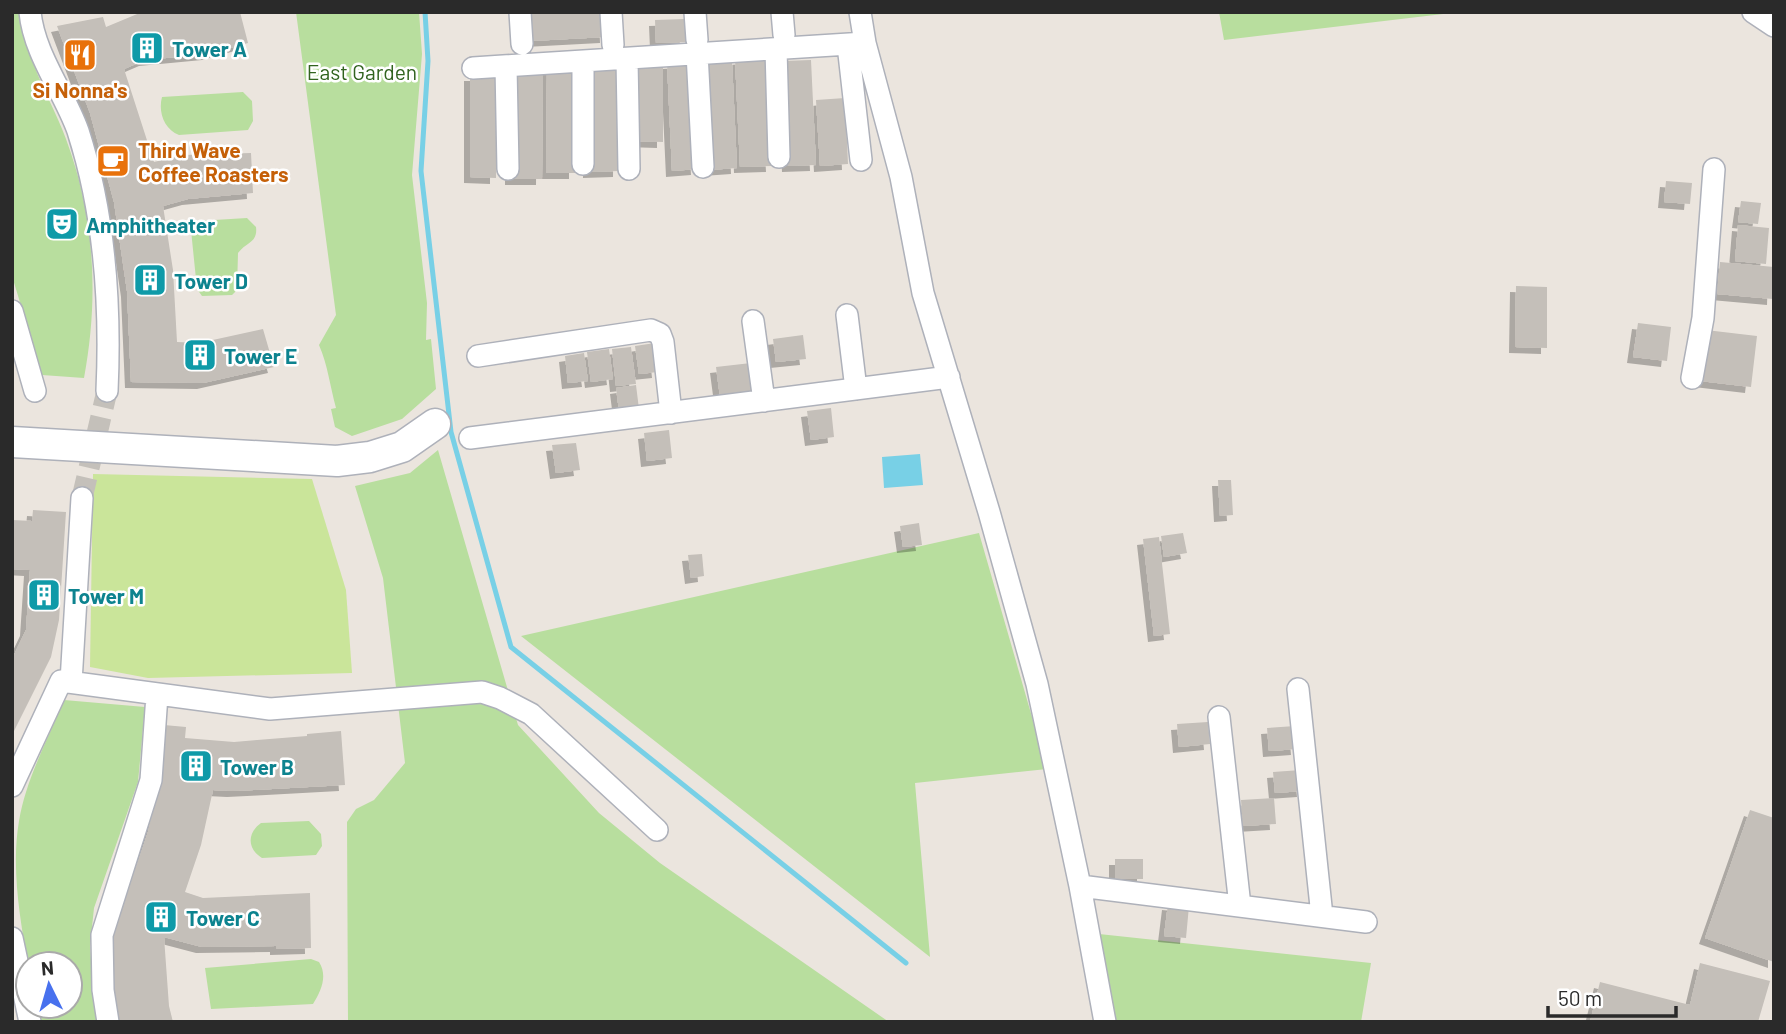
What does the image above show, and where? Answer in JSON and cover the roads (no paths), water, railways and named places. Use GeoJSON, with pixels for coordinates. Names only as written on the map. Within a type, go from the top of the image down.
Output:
{"type":"FeatureCollection","features":[{"type":"Feature","properties":{"kind":"street"},"geometry":{"type":"LineString","coordinates":[[30,12],[37,40],[77,130],[95,202],[105,263],[109,312],[107,391]]}},
{"type":"Feature","properties":{"kind":"street"},"geometry":{"type":"LineString","coordinates":[[520,12],[522,44]]}},
{"type":"Feature","properties":{"kind":"street"},"geometry":{"type":"LineString","coordinates":[[611,12],[620,52],[629,169]]}},
{"type":"Feature","properties":{"kind":"street"},"geometry":{"type":"LineString","coordinates":[[695,12],[703,167]]}},
{"type":"Feature","properties":{"kind":"street"},"geometry":{"type":"LineString","coordinates":[[779,158],[782,12]]}},
{"type":"Feature","properties":{"kind":"street"},"geometry":{"type":"LineString","coordinates":[[860,12],[856,44],[861,160]]}},
{"type":"Feature","properties":{"kind":"street"},"geometry":{"type":"LineString","coordinates":[[473,68],[583,61],[620,52],[697,46],[780,42],[856,44]]}},
{"type":"Feature","properties":{"kind":"street"},"geometry":{"type":"LineString","coordinates":[[856,44],[901,177],[923,293],[1037,684],[1080,886],[1105,1022]]}},
{"type":"Feature","properties":{"kind":"street"},"geometry":{"type":"LineString","coordinates":[[583,61],[583,164]]}},
{"type":"Feature","properties":{"kind":"street"},"geometry":{"type":"LineString","coordinates":[[506,66],[508,169]]}},
{"type":"Feature","properties":{"kind":"street"},"geometry":{"type":"LineString","coordinates":[[1692,378],[1703,318],[1714,169]]}},
{"type":"Feature","properties":{"kind":"street"},"geometry":{"type":"LineString","coordinates":[[12,311],[35,390]]}},
{"type":"Feature","properties":{"kind":"street"},"geometry":{"type":"LineString","coordinates":[[847,315],[856,389]]}},
{"type":"Feature","properties":{"kind":"street"},"geometry":{"type":"LineString","coordinates":[[753,321],[764,401]]}},
{"type":"Feature","properties":{"kind":"street"},"geometry":{"type":"LineString","coordinates":[[478,356],[651,330],[660,334],[663,342],[671,413]]}},
{"type":"Feature","properties":{"kind":"street"},"geometry":{"type":"LineString","coordinates":[[470,438],[949,377]]}},
{"type":"Feature","properties":{"kind":"street"},"geometry":{"type":"LineString","coordinates":[[12,442],[337,461],[370,457],[402,447],[435,424]]}},
{"type":"Feature","properties":{"kind":"street"},"geometry":{"type":"LineString","coordinates":[[71,682],[82,498]]}},
{"type":"Feature","properties":{"kind":"street"},"geometry":{"type":"LineString","coordinates":[[12,786],[61,681],[270,709],[482,692],[531,714],[657,830]]}},
{"type":"Feature","properties":{"kind":"street"},"geometry":{"type":"LineString","coordinates":[[1298,689],[1322,916]]}},
{"type":"Feature","properties":{"kind":"street"},"geometry":{"type":"LineString","coordinates":[[108,1022],[103,990],[103,934],[151,780],[157,695]]}},
{"type":"Feature","properties":{"kind":"street"},"geometry":{"type":"LineString","coordinates":[[1219,718],[1240,906]]}},
{"type":"Feature","properties":{"kind":"street"},"geometry":{"type":"LineString","coordinates":[[1080,886],[1366,922]]}},
{"type":"Feature","properties":{"kind":"street"},"geometry":{"type":"LineString","coordinates":[[12,939],[30,1022]]}},
{"type":"Feature","properties":{"kind":"water"},"geometry":{"type":"Polygon","coordinates":[[[920,454],[923,485],[884,488],[882,457],[920,454]]]}},
{"type":"Feature","properties":{"kind":"waterway"},"geometry":{"type":"LineString","coordinates":[[425,12],[428,61],[421,171],[451,432],[511,647],[906,963]]}},
{"type":"Feature","properties":{"kind":"tunnel"},"geometry":{"type":"LineString","coordinates":[[82,498],[107,391]]}},
{"type":"Feature","properties":{"kind":"place","name":"Tower A"},"geometry":{"type":"Point","coordinates":[147,48]}},
{"type":"Feature","properties":{"kind":"place","name":"Si Nonna's"},"geometry":{"type":"Point","coordinates":[80,55]}},
{"type":"Feature","properties":{"kind":"place","name":"Third Wave Coffee Roasters"},"geometry":{"type":"Point","coordinates":[113,161]}},
{"type":"Feature","properties":{"kind":"place","name":"Amphitheater"},"geometry":{"type":"Point","coordinates":[62,224]}},
{"type":"Feature","properties":{"kind":"place","name":"Tower D"},"geometry":{"type":"Point","coordinates":[150,280]}},
{"type":"Feature","properties":{"kind":"place","name":"Tower E"},"geometry":{"type":"Point","coordinates":[200,355]}},
{"type":"Feature","properties":{"kind":"place","name":"Tower M"},"geometry":{"type":"Point","coordinates":[44,595]}},
{"type":"Feature","properties":{"kind":"place","name":"Tower B"},"geometry":{"type":"Point","coordinates":[196,766]}},
{"type":"Feature","properties":{"kind":"place","name":"Tower C"},"geometry":{"type":"Point","coordinates":[161,917]}},
{"type":"Feature","properties":{"kind":"park label","name":"East Garden"},"geometry":{"type":"Point","coordinates":[362,71]}}]}
